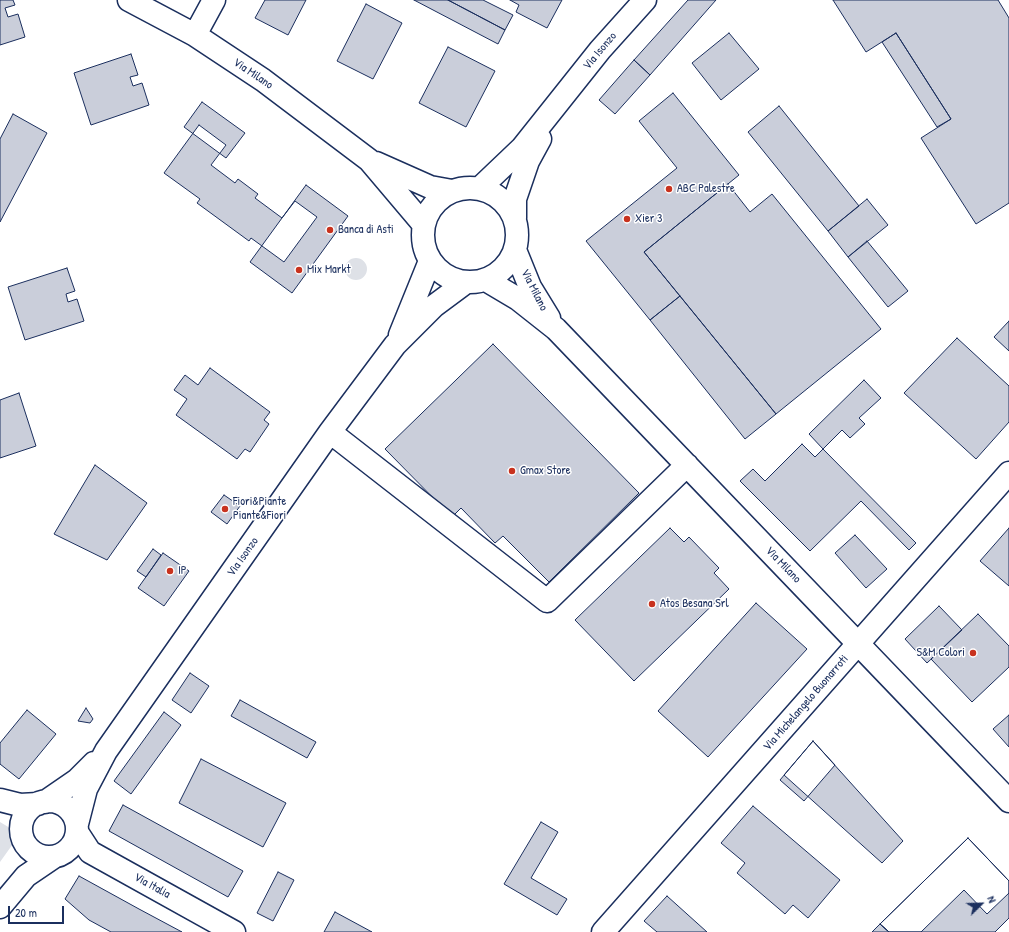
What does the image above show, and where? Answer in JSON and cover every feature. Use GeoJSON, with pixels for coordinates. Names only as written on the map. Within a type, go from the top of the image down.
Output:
{"type":"FeatureCollection","features":[{"type":"Feature","properties":{"kind":"street","name":"Via Milano"},"geometry":{"type":"LineString","coordinates":[[129,0],[195,35],[263,80],[369,160],[424,224]]}},
{"type":"Feature","properties":{"kind":"street"},"geometry":{"type":"LineString","coordinates":[[195,35],[214,0]]}},
{"type":"Feature","properties":{"kind":"street","name":"Via Isonzo"},"geometry":{"type":"LineString","coordinates":[[480,188],[522,148],[600,50],[645,0]]}},
{"type":"Feature","properties":{"kind":"street","name":"Via Isonzo"},"geometry":{"type":"LineString","coordinates":[[514,218],[515,199],[528,161],[558,104]]}},
{"type":"Feature","properties":{"kind":"street","name":"Via Milano"},"geometry":{"type":"LineString","coordinates":[[369,160],[430,187],[452,191]]}},
{"type":"Feature","properties":{"kind":"street"},"geometry":{"type":"LineString","coordinates":[[470,187],[480,188],[495,194],[507,205],[514,218],[518,234],[515,250],[509,263],[499,274],[486,280],[465,283],[451,279],[439,271],[430,261],[423,243],[424,224],[434,204],[452,191],[470,187]]}},
{"type":"Feature","properties":{"kind":"street","name":"Via Milano"},"geometry":{"type":"LineString","coordinates":[[515,250],[530,287],[556,329]]}},
{"type":"Feature","properties":{"kind":"street","name":"Via Isonzo"},"geometry":{"type":"LineString","coordinates":[[395,345],[419,291],[430,261]]}},
{"type":"Feature","properties":{"kind":"street","name":"Via Milano"},"geometry":{"type":"LineString","coordinates":[[486,280],[518,299],[556,329],[1009,801]]}},
{"type":"Feature","properties":{"kind":"street","name":"Via Isonzo"},"geometry":{"type":"LineString","coordinates":[[77,828],[86,789],[106,751],[330,432],[395,345],[434,306],[465,283]]}},
{"type":"Feature","properties":{"kind":"street"},"geometry":{"type":"LineString","coordinates":[[330,432],[547,601],[687,465]]}},
{"type":"Feature","properties":{"kind":"street","name":"Via Michelangelo Buonarroti"},"geometry":{"type":"LineString","coordinates":[[604,932],[1009,473]]}},
{"type":"Feature","properties":{"kind":"street","name":"Via Isonzo"},"geometry":{"type":"LineString","coordinates":[[41,803],[77,780],[106,751]]}},
{"type":"Feature","properties":{"kind":"street"},"geometry":{"type":"LineString","coordinates":[[0,800],[20,805],[58,803],[68,809],[77,828],[75,840],[70,848],[26,876],[1,906]]}},
{"type":"Feature","properties":{"kind":"street"},"geometry":{"type":"LineString","coordinates":[[0,800],[16,818],[26,844],[38,855],[54,857]]}},
{"type":"Feature","properties":{"kind":"street"},"geometry":{"type":"LineString","coordinates":[[1,906],[18,871],[22,832],[26,814],[41,803]]}},
{"type":"Feature","properties":{"kind":"street","name":"Via Italia"},"geometry":{"type":"LineString","coordinates":[[77,828],[90,852],[234,932]]}},
{"type":"Feature","properties":{"kind":"shaded area"},"geometry":{"type":"Polygon","coordinates":[[[356,258],[364,261],[367,269],[364,277],[356,280],[348,277],[345,269],[348,261],[356,258]]]}},
{"type":"Feature","properties":{"kind":"shaded area"},"geometry":{"type":"Polygon","coordinates":[[[0,822],[20,834],[0,862],[0,822]]]}},
{"type":"Feature","properties":{"kind":"building"},"geometry":{"type":"Polygon","coordinates":[[[0,0],[13,0],[15,5],[5,8],[8,17],[18,14],[25,37],[0,45],[0,0]]]}},
{"type":"Feature","properties":{"kind":"building"},"geometry":{"type":"Polygon","coordinates":[[[265,0],[306,0],[288,35],[255,18],[265,0]]]}},
{"type":"Feature","properties":{"kind":"building"},"geometry":{"type":"Polygon","coordinates":[[[414,0],[448,0],[505,30],[498,44],[414,0]]]}},
{"type":"Feature","properties":{"kind":"building"},"geometry":{"type":"Polygon","coordinates":[[[448,0],[483,0],[513,15],[505,30],[448,0]]]}},
{"type":"Feature","properties":{"kind":"building"},"geometry":{"type":"Polygon","coordinates":[[[510,0],[562,0],[547,28],[516,12],[519,5],[510,0]]]}},
{"type":"Feature","properties":{"kind":"building"},"geometry":{"type":"Polygon","coordinates":[[[688,0],[716,0],[650,75],[634,60],[688,0]]]}},
{"type":"Feature","properties":{"kind":"building"},"geometry":{"type":"Polygon","coordinates":[[[833,0],[998,0],[1009,18],[1009,203],[976,224],[921,138],[951,119],[896,33],[866,52],[833,0]]]}},
{"type":"Feature","properties":{"kind":"building"},"geometry":{"type":"Polygon","coordinates":[[[366,4],[402,23],[373,79],[337,61],[366,4]]]}},
{"type":"Feature","properties":{"kind":"building"},"geometry":{"type":"Polygon","coordinates":[[[729,33],[759,69],[721,100],[692,63],[729,33]]]}},
{"type":"Feature","properties":{"kind":"building"},"geometry":{"type":"Polygon","coordinates":[[[896,33],[951,119],[937,127],[882,42],[896,33]]]}},
{"type":"Feature","properties":{"kind":"building"},"geometry":{"type":"Polygon","coordinates":[[[448,47],[495,71],[466,127],[419,103],[448,47]]]}},
{"type":"Feature","properties":{"kind":"building"},"geometry":{"type":"Polygon","coordinates":[[[131,54],[138,75],[130,77],[133,86],[142,83],[149,105],[91,125],[74,73],[131,54]]]}},
{"type":"Feature","properties":{"kind":"building"},"geometry":{"type":"Polygon","coordinates":[[[634,60],[650,75],[615,114],[599,100],[634,60]]]}},
{"type":"Feature","properties":{"kind":"building"},"geometry":{"type":"Polygon","coordinates":[[[673,93],[739,175],[644,252],[680,296],[650,320],[586,241],[677,168],[639,121],[673,93]]]}},
{"type":"Feature","properties":{"kind":"building"},"geometry":{"type":"Polygon","coordinates":[[[202,102],[245,133],[226,158],[184,127],[202,102]]]}},
{"type":"Feature","properties":{"kind":"building"},"geometry":{"type":"Polygon","coordinates":[[[779,106],[859,206],[828,231],[748,132],[779,106]]]}},
{"type":"Feature","properties":{"kind":"building"},"geometry":{"type":"Polygon","coordinates":[[[13,114],[47,133],[0,222],[0,139],[13,114]]]}},
{"type":"Feature","properties":{"kind":"building"},"geometry":{"type":"Polygon","coordinates":[[[199,125],[226,145],[211,165],[235,183],[238,179],[258,194],[255,198],[282,218],[295,201],[317,217],[284,262],[251,238],[249,241],[197,203],[200,199],[164,173],[199,125]]]}},
{"type":"Feature","properties":{"kind":"building"},"geometry":{"type":"Polygon","coordinates":[[[728,184],[750,212],[772,194],[881,329],[776,414],[644,252],[728,184]]]}},
{"type":"Feature","properties":{"kind":"building"},"geometry":{"type":"Polygon","coordinates":[[[306,185],[348,216],[292,293],[250,262],[306,185]]]}},
{"type":"Feature","properties":{"kind":"building"},"geometry":{"type":"Polygon","coordinates":[[[867,199],[888,225],[848,257],[828,231],[867,199]]]}},
{"type":"Feature","properties":{"kind":"building"},"geometry":{"type":"Polygon","coordinates":[[[867,241],[908,291],[888,307],[848,257],[867,241]]]}},
{"type":"Feature","properties":{"kind":"building"},"geometry":{"type":"Polygon","coordinates":[[[67,268],[75,291],[66,294],[68,302],[77,299],[84,321],[25,340],[8,287],[67,268]]]}},
{"type":"Feature","properties":{"kind":"building"},"geometry":{"type":"Polygon","coordinates":[[[680,296],[776,414],[745,439],[650,320],[680,296]]]}},
{"type":"Feature","properties":{"kind":"building"},"geometry":{"type":"Polygon","coordinates":[[[1009,321],[1009,351],[994,337],[1009,321]]]}},
{"type":"Feature","properties":{"kind":"building"},"geometry":{"type":"Polygon","coordinates":[[[957,338],[1009,386],[1009,422],[976,459],[904,393],[957,338]]]}},
{"type":"Feature","properties":{"kind":"building","name":"Gmax Store"},"geometry":{"type":"Polygon","coordinates":[[[493,344],[639,493],[549,582],[503,536],[495,543],[461,508],[452,517],[385,449],[493,344]]]}},
{"type":"Feature","properties":{"kind":"building"},"geometry":{"type":"Polygon","coordinates":[[[210,368],[270,412],[264,420],[269,424],[250,452],[245,449],[237,459],[176,415],[187,399],[174,390],[185,375],[198,385],[210,368]]]}},
{"type":"Feature","properties":{"kind":"building"},"geometry":{"type":"Polygon","coordinates":[[[864,380],[881,398],[859,418],[865,424],[850,438],[842,430],[823,449],[809,434],[864,380]]]}},
{"type":"Feature","properties":{"kind":"building"},"geometry":{"type":"Polygon","coordinates":[[[19,393],[36,446],[0,458],[0,400],[19,393]]]}},
{"type":"Feature","properties":{"kind":"building"},"geometry":{"type":"Polygon","coordinates":[[[802,444],[815,457],[823,449],[916,543],[909,550],[861,501],[810,551],[740,481],[753,469],[765,481],[802,444]]]}},
{"type":"Feature","properties":{"kind":"building"},"geometry":{"type":"Polygon","coordinates":[[[95,465],[147,503],[107,560],[54,534],[95,465]]]}},
{"type":"Feature","properties":{"kind":"building","name":"Fiori&Piante Piante&Fiori"},"geometry":{"type":"Polygon","coordinates":[[[224,495],[240,506],[227,524],[211,512],[224,495]]]}},
{"type":"Feature","properties":{"kind":"building","name":"Atos Besana Srl"},"geometry":{"type":"Polygon","coordinates":[[[670,528],[684,542],[689,537],[719,568],[714,573],[729,589],[634,681],[575,620],[670,528]]]}},
{"type":"Feature","properties":{"kind":"building"},"geometry":{"type":"Polygon","coordinates":[[[1009,528],[1009,586],[980,561],[1009,528]]]}},
{"type":"Feature","properties":{"kind":"building"},"geometry":{"type":"Polygon","coordinates":[[[855,535],[887,569],[866,588],[835,553],[855,535]]]}},
{"type":"Feature","properties":{"kind":"building"},"geometry":{"type":"Polygon","coordinates":[[[153,549],[161,555],[146,577],[137,571],[153,549]]]}},
{"type":"Feature","properties":{"kind":"building"},"geometry":{"type":"Polygon","coordinates":[[[163,553],[189,571],[164,606],[138,588],[163,553]]]}},
{"type":"Feature","properties":{"kind":"building"},"geometry":{"type":"Polygon","coordinates":[[[756,603],[807,649],[708,757],[658,711],[756,603]]]}},
{"type":"Feature","properties":{"kind":"building"},"geometry":{"type":"Polygon","coordinates":[[[939,606],[962,630],[927,663],[905,639],[939,606]]]}},
{"type":"Feature","properties":{"kind":"building","name":"S&M Colori"},"geometry":{"type":"Polygon","coordinates":[[[978,614],[1009,646],[1009,667],[972,702],[931,659],[978,614]]]}},
{"type":"Feature","properties":{"kind":"building"},"geometry":{"type":"Polygon","coordinates":[[[190,673],[209,686],[191,713],[172,700],[190,673]]]}},
{"type":"Feature","properties":{"kind":"building"},"geometry":{"type":"Polygon","coordinates":[[[240,700],[316,742],[307,758],[231,716],[240,700]]]}},
{"type":"Feature","properties":{"kind":"building"},"geometry":{"type":"Polygon","coordinates":[[[86,708],[93,719],[90,723],[78,721],[86,708]]]}},
{"type":"Feature","properties":{"kind":"building"},"geometry":{"type":"Polygon","coordinates":[[[27,710],[56,734],[19,779],[0,764],[0,743],[27,710]]]}},
{"type":"Feature","properties":{"kind":"building"},"geometry":{"type":"Polygon","coordinates":[[[164,712],[181,725],[131,794],[114,781],[164,712]]]}},
{"type":"Feature","properties":{"kind":"building"},"geometry":{"type":"Polygon","coordinates":[[[1009,715],[1009,747],[993,729],[1009,715]]]}},
{"type":"Feature","properties":{"kind":"building"},"geometry":{"type":"Polygon","coordinates":[[[813,741],[835,765],[804,801],[780,780],[813,741]]]}},
{"type":"Feature","properties":{"kind":"building"},"geometry":{"type":"Polygon","coordinates":[[[813,741],[903,841],[882,863],[784,775],[813,741]]]}},
{"type":"Feature","properties":{"kind":"building"},"geometry":{"type":"Polygon","coordinates":[[[201,759],[286,803],[263,847],[179,803],[201,759]]]}},
{"type":"Feature","properties":{"kind":"building"},"geometry":{"type":"Polygon","coordinates":[[[123,805],[243,871],[228,897],[109,831],[123,805]]]}},
{"type":"Feature","properties":{"kind":"building"},"geometry":{"type":"Polygon","coordinates":[[[753,806],[840,880],[808,918],[793,905],[785,914],[737,873],[745,863],[721,843],[753,806]]]}},
{"type":"Feature","properties":{"kind":"building"},"geometry":{"type":"Polygon","coordinates":[[[541,822],[558,832],[531,878],[567,899],[557,915],[504,884],[541,822]]]}},
{"type":"Feature","properties":{"kind":"building"},"geometry":{"type":"Polygon","coordinates":[[[968,838],[1009,881],[1009,893],[987,914],[964,890],[921,932],[889,932],[880,924],[968,838]]]}},
{"type":"Feature","properties":{"kind":"building"},"geometry":{"type":"Polygon","coordinates":[[[968,838],[1009,881],[1009,918],[995,932],[889,932],[880,924],[968,838]]]}},
{"type":"Feature","properties":{"kind":"building"},"geometry":{"type":"Polygon","coordinates":[[[278,872],[294,880],[273,921],[257,913],[278,872]]]}},
{"type":"Feature","properties":{"kind":"building"},"geometry":{"type":"Polygon","coordinates":[[[79,876],[182,932],[111,932],[89,920],[65,899],[79,876]]]}},
{"type":"Feature","properties":{"kind":"building"},"geometry":{"type":"Polygon","coordinates":[[[667,896],[707,932],[657,932],[644,921],[667,896]]]}},
{"type":"Feature","properties":{"kind":"building"},"geometry":{"type":"Polygon","coordinates":[[[335,912],[372,932],[324,932],[335,912]]]}},
{"type":"Feature","properties":{"kind":"building"},"geometry":{"type":"Polygon","coordinates":[[[880,924],[889,932],[872,932],[880,924]]]}},
{"type":"Feature","properties":{"kind":"place","name":"ABC Palestre"},"geometry":{"type":"Point","coordinates":[669,189]}},
{"type":"Feature","properties":{"kind":"place","name":"Xier 3"},"geometry":{"type":"Point","coordinates":[627,219]}},
{"type":"Feature","properties":{"kind":"place","name":"Banca di Asti"},"geometry":{"type":"Point","coordinates":[330,230]}},
{"type":"Feature","properties":{"kind":"place","name":"Mix Markt"},"geometry":{"type":"Point","coordinates":[299,270]}},
{"type":"Feature","properties":{"kind":"place","name":"Gmax Store"},"geometry":{"type":"Point","coordinates":[512,471]}},
{"type":"Feature","properties":{"kind":"place","name":"Fiori&Piante Piante&Fiori"},"geometry":{"type":"Point","coordinates":[225,509]}},
{"type":"Feature","properties":{"kind":"place","name":"IP"},"geometry":{"type":"Point","coordinates":[170,571]}},
{"type":"Feature","properties":{"kind":"place","name":"Atos Besana Srl"},"geometry":{"type":"Point","coordinates":[652,604]}},
{"type":"Feature","properties":{"kind":"place","name":"S&M Colori"},"geometry":{"type":"Point","coordinates":[973,653]}}]}
